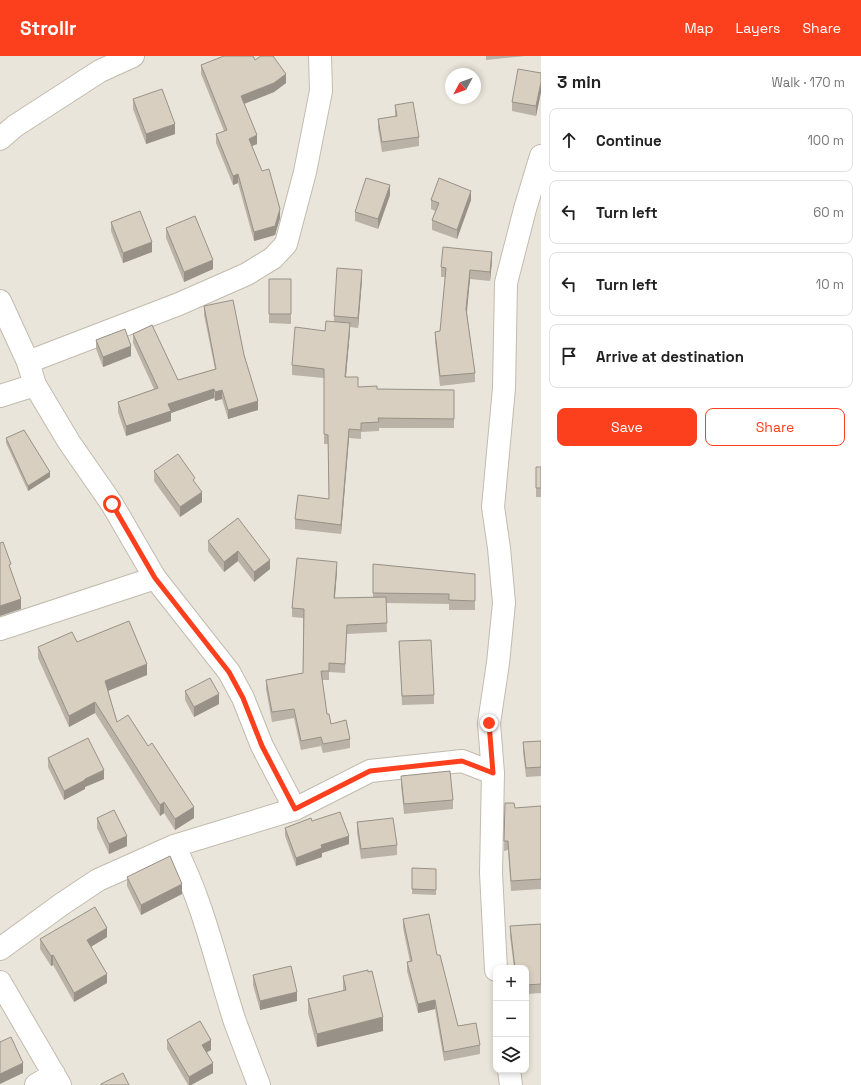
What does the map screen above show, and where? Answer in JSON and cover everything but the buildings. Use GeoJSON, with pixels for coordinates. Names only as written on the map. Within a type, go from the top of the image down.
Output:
{"type":"FeatureCollection","features":[{"type":"Feature","properties":{"kind":"street"},"geometry":{"type":"LineString","coordinates":[[0,139],[15,126],[100,71],[133,56]]}},
{"type":"Feature","properties":{"kind":"street"},"geometry":{"type":"LineString","coordinates":[[28,362],[179,304],[247,274],[273,258],[286,244],[305,172],[321,91],[320,56]]}},
{"type":"Feature","properties":{"kind":"street"},"geometry":{"type":"LineString","coordinates":[[496,965],[491,873],[493,773],[489,723],[498,663],[504,603],[499,548],[493,507],[504,388],[506,283],[525,209],[541,156]]}},
{"type":"Feature","properties":{"kind":"street"},"geometry":{"type":"LineString","coordinates":[[0,301],[28,362],[35,385],[69,442],[112,504],[155,578],[229,672],[243,698],[262,746],[295,809]]}},
{"type":"Feature","properties":{"kind":"street"},"geometry":{"type":"LineString","coordinates":[[0,396],[35,385]]}},
{"type":"Feature","properties":{"kind":"street"},"geometry":{"type":"LineString","coordinates":[[0,630],[155,578]]}},
{"type":"Feature","properties":{"kind":"street"},"geometry":{"type":"LineString","coordinates":[[0,948],[98,880],[174,846],[295,809],[370,771],[462,761],[493,773]]}},
{"type":"Feature","properties":{"kind":"street"},"geometry":{"type":"LineString","coordinates":[[174,846],[185,868],[202,914],[236,1022],[259,1085]]}},
{"type":"Feature","properties":{"kind":"street"},"geometry":{"type":"LineString","coordinates":[[0,982],[50,1082]]}},
{"type":"Feature","properties":{"kind":"street"},"geometry":{"type":"LineString","coordinates":[[509,1073],[511,1085]]}},
{"type":"Feature","properties":{"kind":"shaded area"},"geometry":{"type":"Polygon","coordinates":[[[0,56],[541,56],[541,1085],[0,1085],[0,56]]]}},
{"type":"Feature","properties":{"kind":"route"},"geometry":{"type":"LineString","coordinates":[[112,504],[155,578],[229,672],[243,698],[262,746],[295,809],[370,771],[462,761],[493,773],[489,723]]}}]}
